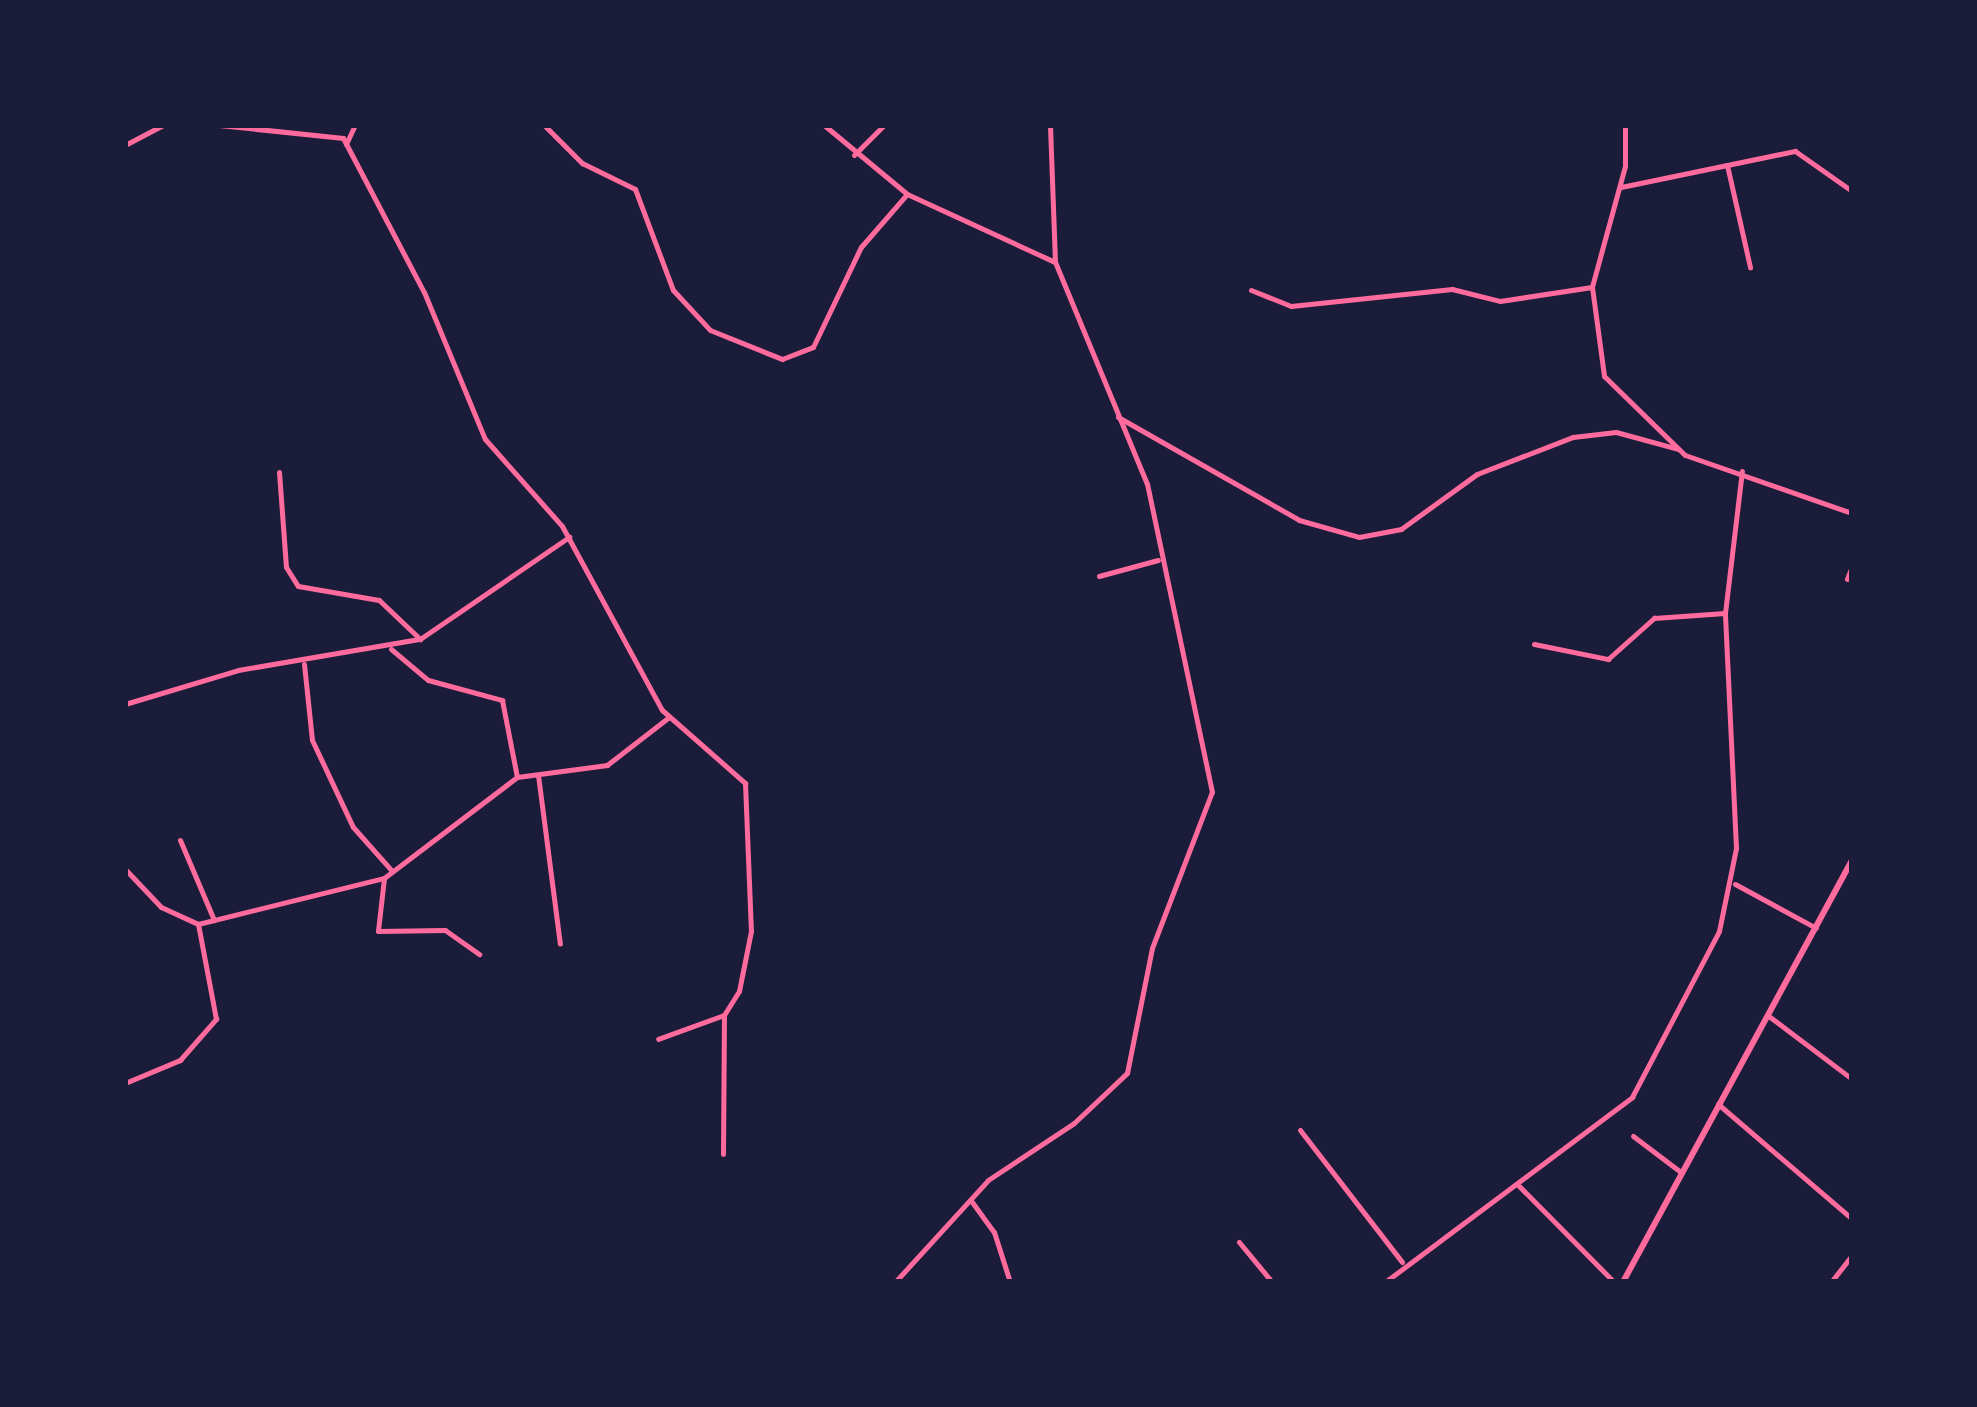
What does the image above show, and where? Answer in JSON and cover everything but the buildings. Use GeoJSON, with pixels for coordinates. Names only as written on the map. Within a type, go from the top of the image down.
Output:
{"type":"FeatureCollection","features":[{"type":"Feature","properties":{"kind":"street"},"geometry":{"type":"LineString","coordinates":[[125,145],[163,125]]}},
{"type":"Feature","properties":{"kind":"street"},"geometry":{"type":"LineString","coordinates":[[219,125],[270,136],[335,132],[346,144],[424,292],[476,424],[570,537],[670,717],[740,776],[750,796],[746,970],[724,1015],[723,1154]]}},
{"type":"Feature","properties":{"kind":"street"},"geometry":{"type":"LineString","coordinates":[[346,144],[356,125]]}},
{"type":"Feature","properties":{"kind":"street"},"geometry":{"type":"LineString","coordinates":[[544,125],[582,163],[635,189],[673,290],[710,330],[782,359],[813,347],[860,248],[906,194]]}},
{"type":"Feature","properties":{"kind":"street"},"geometry":{"type":"LineString","coordinates":[[824,125],[854,155],[906,194],[1055,262]]}},
{"type":"Feature","properties":{"kind":"street"},"geometry":{"type":"LineString","coordinates":[[854,155],[884,125]]}},
{"type":"Feature","properties":{"kind":"street"},"geometry":{"type":"LineString","coordinates":[[895,1282],[972,1202],[1127,1073],[1149,958],[1210,804],[1158,560],[1146,484],[1055,262],[1050,125]]}},
{"type":"Feature","properties":{"kind":"street"},"geometry":{"type":"LineString","coordinates":[[1625,125],[1620,188],[1592,287],[1604,376],[1678,449]]}},
{"type":"Feature","properties":{"kind":"street"},"geometry":{"type":"LineString","coordinates":[[1620,188],[1806,153],[1852,191]]}},
{"type":"Feature","properties":{"kind":"street"},"geometry":{"type":"LineString","coordinates":[[1727,166],[1750,268]]}},
{"type":"Feature","properties":{"kind":"street"},"geometry":{"type":"LineString","coordinates":[[1251,290],[1292,306],[1452,289],[1500,302],[1592,287]]}},
{"type":"Feature","properties":{"kind":"street"},"geometry":{"type":"LineString","coordinates":[[1116,416],[1299,520],[1360,537],[1401,528],[1477,474],[1573,437],[1616,432],[1678,449],[1852,513]]}},
{"type":"Feature","properties":{"kind":"street"},"geometry":{"type":"LineString","coordinates":[[279,472],[286,568],[298,586],[379,600],[420,638]]}},
{"type":"Feature","properties":{"kind":"street"},"geometry":{"type":"LineString","coordinates":[[1386,1282],[1402,1262],[1518,1185],[1632,1097],[1734,883],[1738,784],[1725,613],[1742,472]]}},
{"type":"Feature","properties":{"kind":"street"},"geometry":{"type":"LineString","coordinates":[[125,704],[238,670],[304,664],[391,649],[420,638],[570,537]]}},
{"type":"Feature","properties":{"kind":"street"},"geometry":{"type":"LineString","coordinates":[[1099,576],[1158,560]]}},
{"type":"Feature","properties":{"kind":"street"},"geometry":{"type":"LineString","coordinates":[[1847,579],[1852,566]]}},
{"type":"Feature","properties":{"kind":"street"},"geometry":{"type":"LineString","coordinates":[[1534,644],[1608,659],[1654,618],[1725,613]]}},
{"type":"Feature","properties":{"kind":"street"},"geometry":{"type":"LineString","coordinates":[[391,649],[428,680],[507,705],[517,777]]}},
{"type":"Feature","properties":{"kind":"street"},"geometry":{"type":"LineString","coordinates":[[304,664],[312,740],[353,826],[392,872]]}},
{"type":"Feature","properties":{"kind":"street"},"geometry":{"type":"LineString","coordinates":[[125,870],[161,907],[198,924],[384,878],[517,777],[607,765],[670,717]]}},
{"type":"Feature","properties":{"kind":"street"},"geometry":{"type":"LineString","coordinates":[[538,775],[560,944]]}},
{"type":"Feature","properties":{"kind":"street"},"geometry":{"type":"LineString","coordinates":[[180,840],[214,920]]}},
{"type":"Feature","properties":{"kind":"street"},"geometry":{"type":"LineString","coordinates":[[1623,1282],[1717,1102],[1770,1018],[1852,861]]}},
{"type":"Feature","properties":{"kind":"street"},"geometry":{"type":"LineString","coordinates":[[384,878],[378,931],[445,930],[479,954]]}},
{"type":"Feature","properties":{"kind":"street"},"geometry":{"type":"LineString","coordinates":[[1734,883],[1816,928]]}},
{"type":"Feature","properties":{"kind":"street"},"geometry":{"type":"LineString","coordinates":[[125,1083],[180,1060],[216,1019],[198,924]]}},
{"type":"Feature","properties":{"kind":"street"},"geometry":{"type":"LineString","coordinates":[[658,1039],[724,1015]]}},
{"type":"Feature","properties":{"kind":"street"},"geometry":{"type":"LineString","coordinates":[[1770,1018],[1852,1079]]}},
{"type":"Feature","properties":{"kind":"street"},"geometry":{"type":"LineString","coordinates":[[1717,1102],[1852,1220]]}},
{"type":"Feature","properties":{"kind":"street"},"geometry":{"type":"LineString","coordinates":[[1300,1130],[1402,1262]]}},
{"type":"Feature","properties":{"kind":"street"},"geometry":{"type":"LineString","coordinates":[[1634,1136],[1682,1174]]}},
{"type":"Feature","properties":{"kind":"street"},"geometry":{"type":"LineString","coordinates":[[1518,1185],[1614,1282]]}},
{"type":"Feature","properties":{"kind":"street"},"geometry":{"type":"LineString","coordinates":[[972,1202],[994,1232],[1010,1282]]}},
{"type":"Feature","properties":{"kind":"street"},"geometry":{"type":"LineString","coordinates":[[1238,1242],[1270,1282]]}},
{"type":"Feature","properties":{"kind":"street"},"geometry":{"type":"LineString","coordinates":[[1831,1282],[1852,1255]]}}]}
